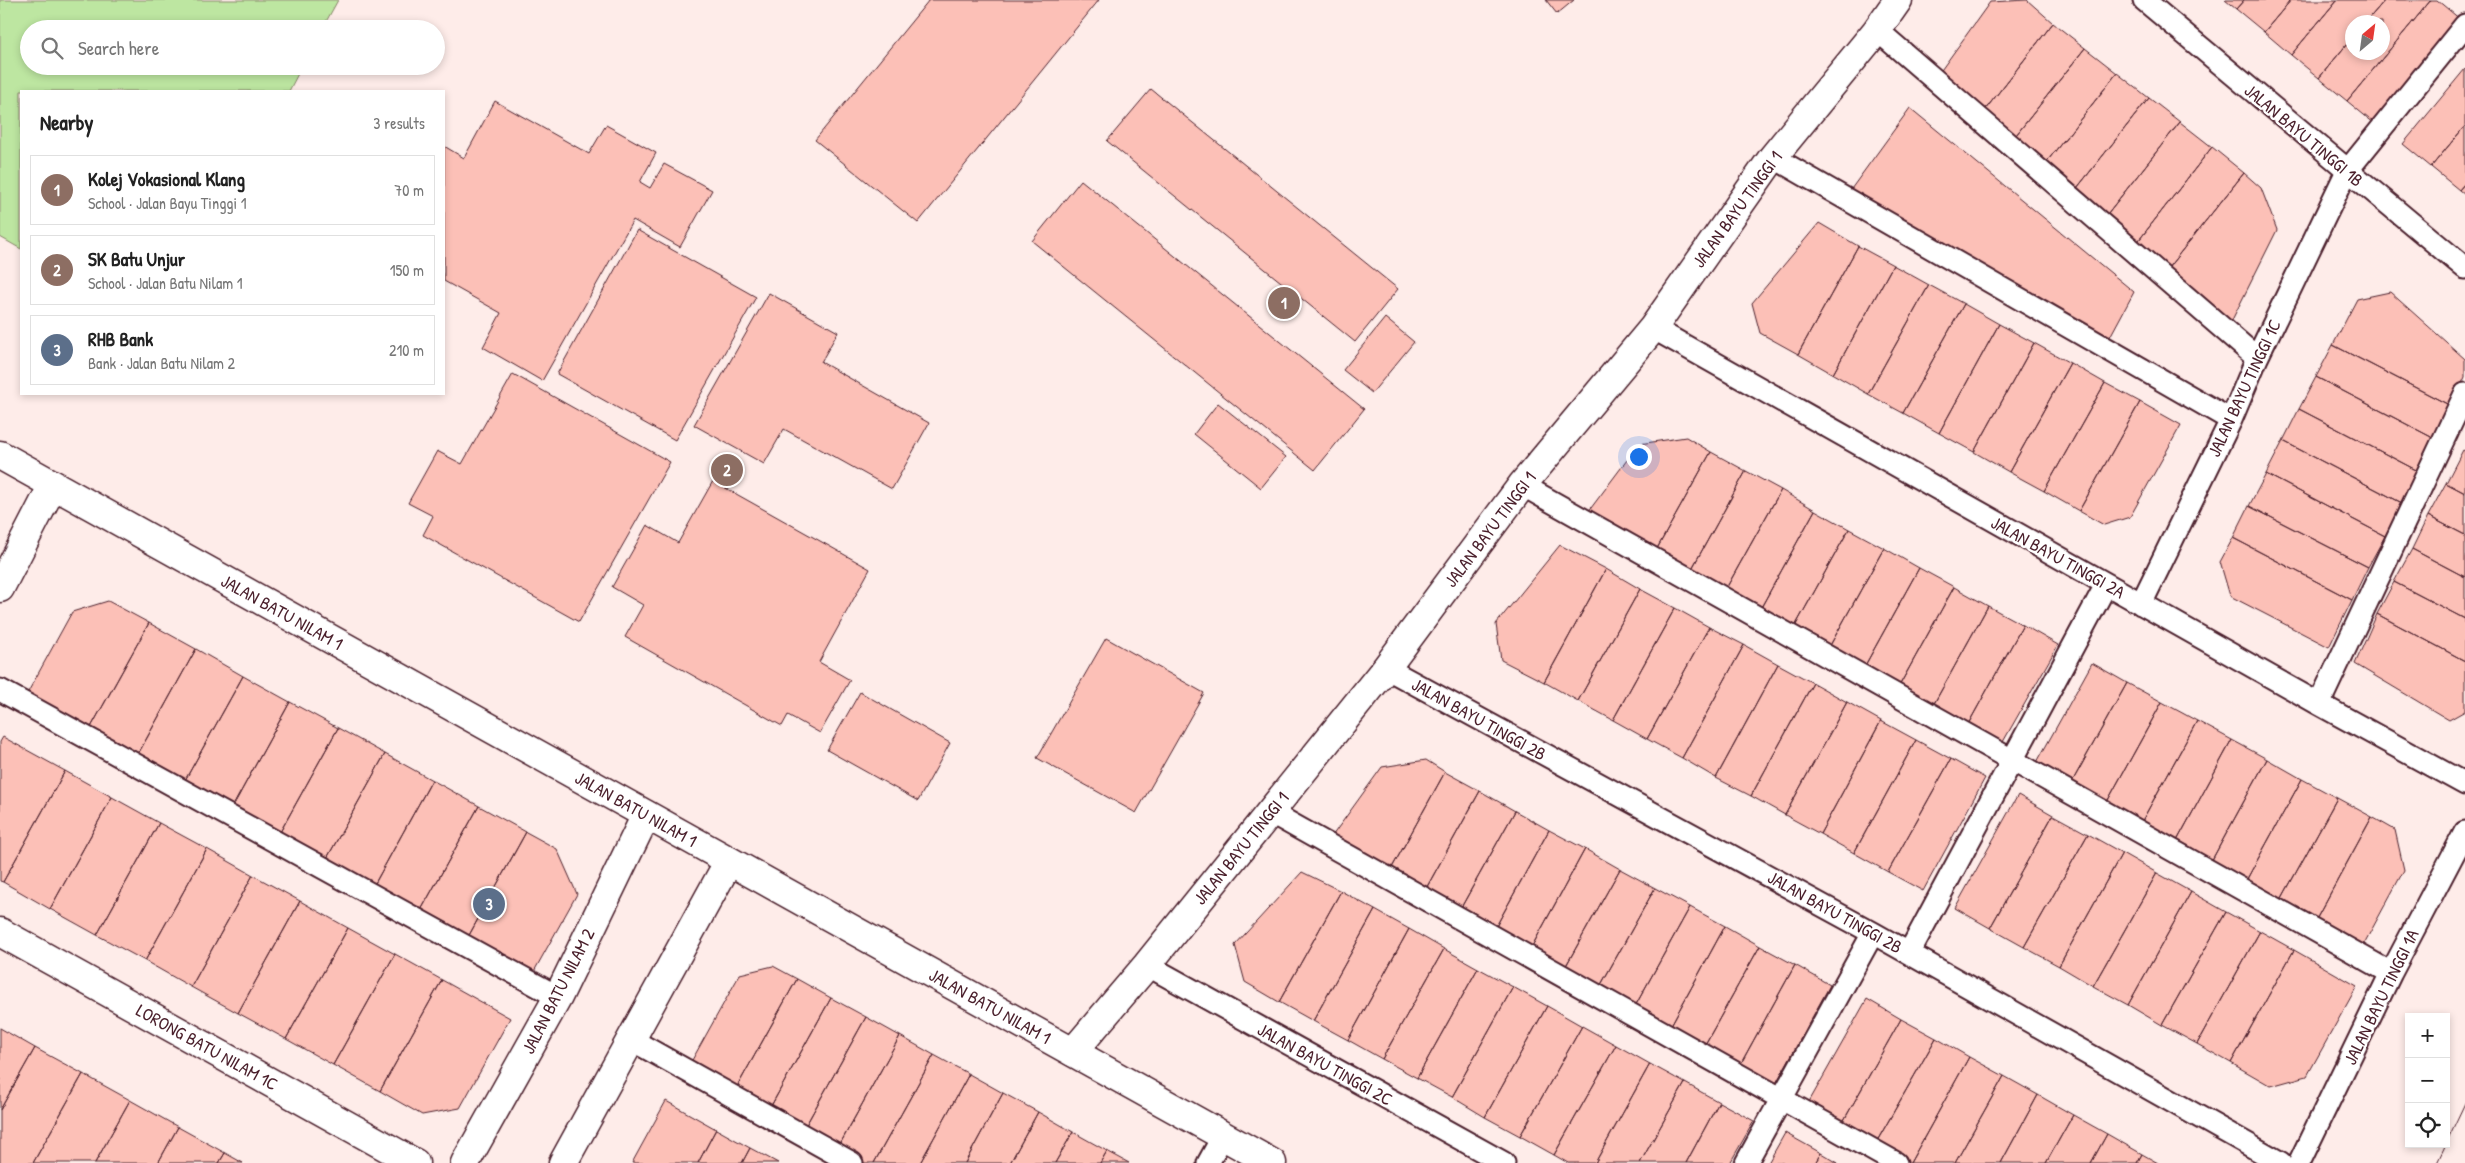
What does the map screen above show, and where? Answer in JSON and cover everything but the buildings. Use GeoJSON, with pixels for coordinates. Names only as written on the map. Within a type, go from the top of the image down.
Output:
{"type":"FeatureCollection","features":[{"type":"Feature","properties":{"kind":"street","name":"JALAN BAYU TINGGI 1"},"geometry":{"type":"LineString","coordinates":[[1073,1052],[1147,965],[1386,668],[1522,485],[1653,328],[1773,157],[1877,30],[1898,0]]}},
{"type":"Feature","properties":{"kind":"street","name":"JALAN BATU NILAM 1"},"geometry":{"type":"LineString","coordinates":[[0,455],[1272,1163]]}},
{"type":"Feature","properties":{"kind":"street"},"geometry":{"type":"LineString","coordinates":[[0,588],[52,484]]}},
{"type":"Feature","properties":{"kind":"street","name":"JALAN BATU NILAM 2"},"geometry":{"type":"LineString","coordinates":[[465,1163],[558,997],[646,815]]}},
{"type":"Feature","properties":{"kind":"street"},"geometry":{"type":"LineString","coordinates":[[563,1163],[729,861]]}},
{"type":"Feature","properties":{"kind":"street","name":"LORONG BATU NILAM 1C"},"geometry":{"type":"LineString","coordinates":[[0,932],[415,1163]]}},
{"type":"Feature","properties":{"kind":"lane","name":"JALAN BAYU TINGGI 1B"},"geometry":{"type":"LineString","coordinates":[[2144,0],[2465,268]]}},
{"type":"Feature","properties":{"kind":"lane","name":"JALAN BAYU TINGGI 1C"},"geometry":{"type":"LineString","coordinates":[[2141,604],[2231,420],[2257,358],[2347,171],[2465,24]]}},
{"type":"Feature","properties":{"kind":"lane"},"geometry":{"type":"LineString","coordinates":[[1877,30],[2257,358]]}},
{"type":"Feature","properties":{"kind":"lane"},"geometry":{"type":"LineString","coordinates":[[1773,157],[2231,420]]}},
{"type":"Feature","properties":{"kind":"lane","name":"JALAN BAYU TINGGI 2A"},"geometry":{"type":"LineString","coordinates":[[1653,328],[2106,585],[2465,784]]}},
{"type":"Feature","properties":{"kind":"lane"},"geometry":{"type":"LineString","coordinates":[[2319,704],[2465,394]]}},
{"type":"Feature","properties":{"kind":"lane"},"geometry":{"type":"LineString","coordinates":[[1522,485],[2391,973]]}},
{"type":"Feature","properties":{"kind":"lane"},"geometry":{"type":"LineString","coordinates":[[1909,953],[2106,585]]}},
{"type":"Feature","properties":{"kind":"lane","name":"JALAN BAYU TINGGI 2B"},"geometry":{"type":"LineString","coordinates":[[1386,668],[1873,933],[2281,1163]]}},
{"type":"Feature","properties":{"kind":"lane"},"geometry":{"type":"LineString","coordinates":[[0,690],[558,997]]}},
{"type":"Feature","properties":{"kind":"lane"},"geometry":{"type":"LineString","coordinates":[[1270,812],[1896,1163]]}},
{"type":"Feature","properties":{"kind":"lane","name":"JALAN BAYU TINGGI 1A"},"geometry":{"type":"LineString","coordinates":[[2299,1163],[2391,973],[2465,832]]}},
{"type":"Feature","properties":{"kind":"lane"},"geometry":{"type":"LineString","coordinates":[[1746,1163],[1873,933]]}},
{"type":"Feature","properties":{"kind":"lane","name":"JALAN BAYU TINGGI 2C"},"geometry":{"type":"LineString","coordinates":[[1147,965],[1504,1163]]}},
{"type":"Feature","properties":{"kind":"lane"},"geometry":{"type":"LineString","coordinates":[[632,1040],[852,1163]]}},
{"type":"Feature","properties":{"kind":"lane"},"geometry":{"type":"LineString","coordinates":[[1208,1163],[1223,1136]]}},
{"type":"Feature","properties":{"kind":"green space"},"geometry":{"type":"Polygon","coordinates":[[[0,0],[338,0],[327,20],[20,20],[20,75],[297,75],[290,90],[20,90],[20,248],[0,237],[0,0]]]}},
{"type":"Feature","properties":{"kind":"tram line"},"geometry":{"type":"LineString","coordinates":[[2450,1135],[2465,1103]]}},
{"type":"Feature","properties":{"kind":"tram line"},"geometry":{"type":"LineString","coordinates":[[2437,1163],[2444,1148]]}},
{"type":"Feature","properties":{"kind":"place","name":"Kolej Vokasional Klang"},"geometry":{"type":"Point","coordinates":[1284,303]}},
{"type":"Feature","properties":{"kind":"place","name":"SK Batu Unjur"},"geometry":{"type":"Point","coordinates":[727,470]}},
{"type":"Feature","properties":{"kind":"place","name":"RHB Bank"},"geometry":{"type":"Point","coordinates":[489,904]}}]}
